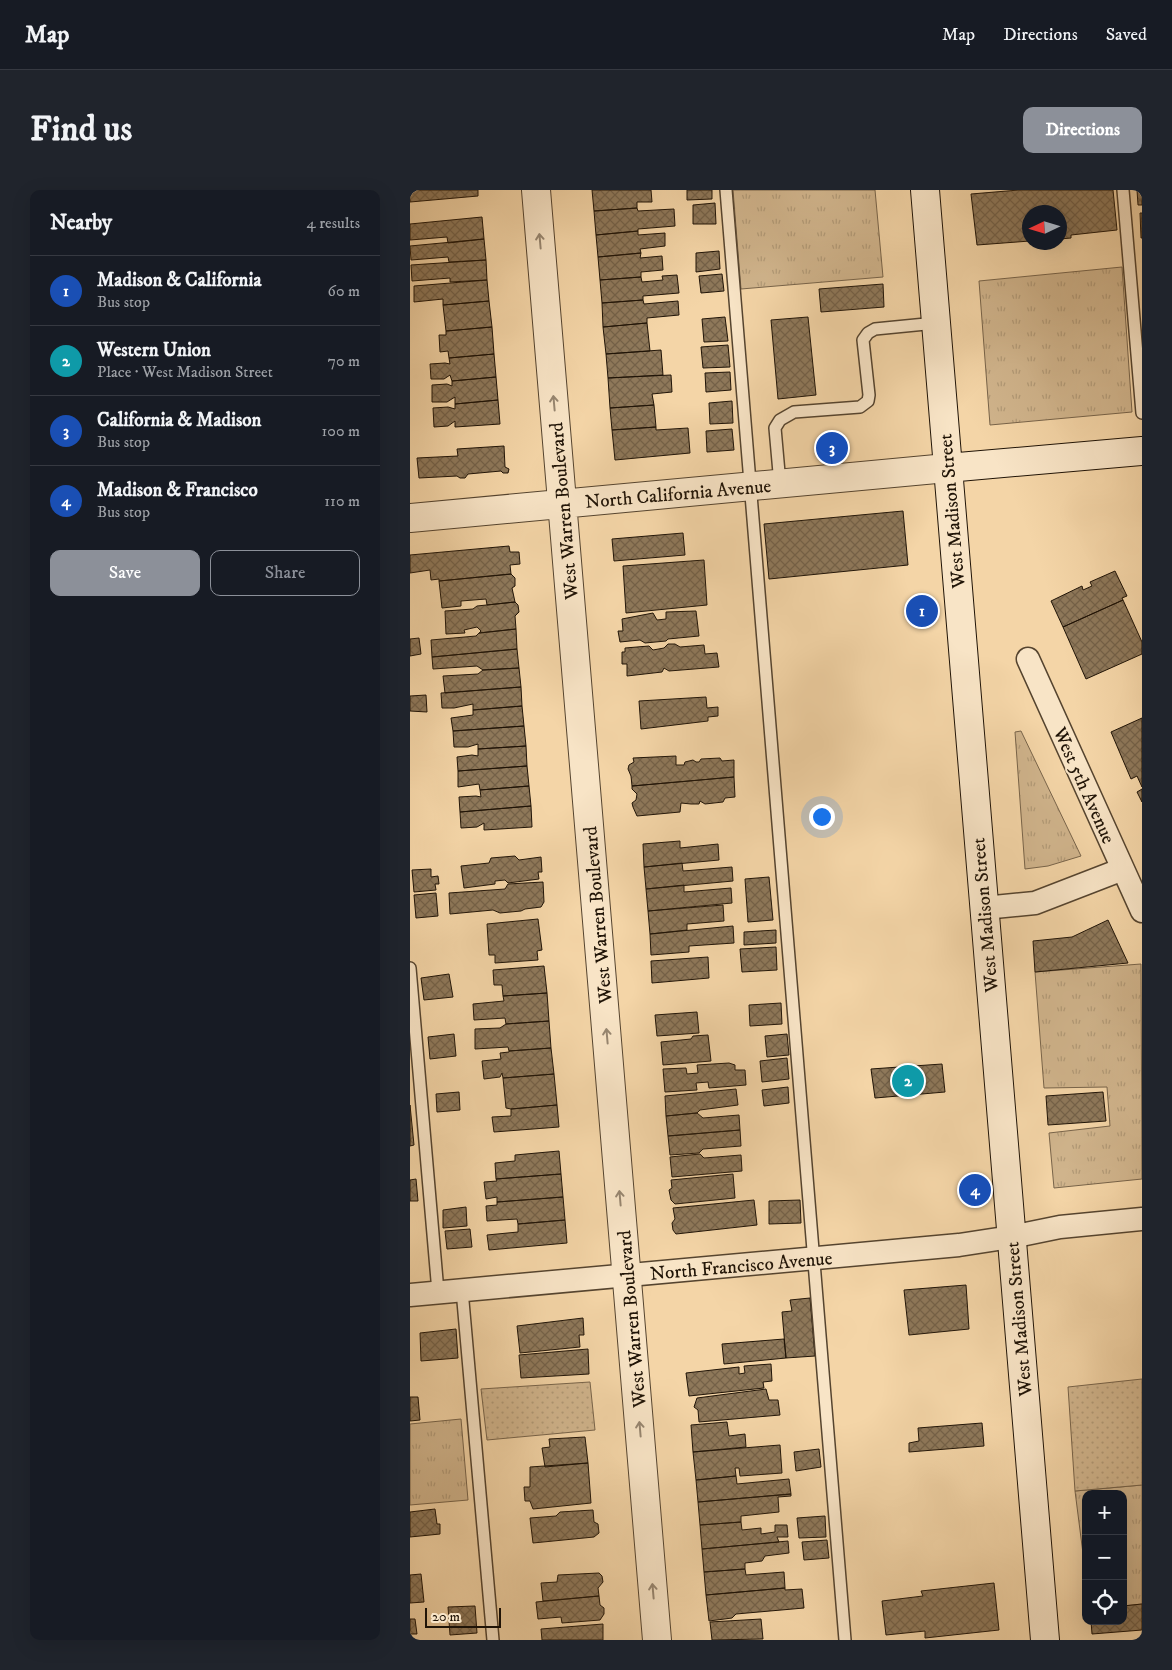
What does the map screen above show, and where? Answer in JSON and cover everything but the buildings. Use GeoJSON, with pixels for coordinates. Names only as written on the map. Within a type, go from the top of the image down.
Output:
{"type":"FeatureCollection","features":[{"type":"Feature","properties":{"kind":"street","name":"West Warren Boulevard"},"geometry":{"type":"LineString","coordinates":[[536,190],[657,1640]]}},
{"type":"Feature","properties":{"kind":"street","name":"West Madison Street"},"geometry":{"type":"LineString","coordinates":[[925,190],[1045,1640]]}},
{"type":"Feature","properties":{"kind":"street","name":"North California Avenue"},"geometry":{"type":"LineString","coordinates":[[410,518],[1142,451]]}},
{"type":"Feature","properties":{"kind":"street","name":"West 5th Avenue"},"geometry":{"type":"LineString","coordinates":[[1028,659],[1142,911]]}},
{"type":"Feature","properties":{"kind":"street"},"geometry":{"type":"LineString","coordinates":[[984,908],[1034,903],[1123,869]]}},
{"type":"Feature","properties":{"kind":"street","name":"North Francisco Avenue"},"geometry":{"type":"LineString","coordinates":[[410,1295],[959,1245],[1060,1227],[1142,1219]]}},
{"type":"Feature","properties":{"kind":"lane"},"geometry":{"type":"LineString","coordinates":[[726,190],[845,1640]]}},
{"type":"Feature","properties":{"kind":"lane"},"geometry":{"type":"LineString","coordinates":[[1122,190],[1142,413]]}},
{"type":"Feature","properties":{"kind":"lane"},"geometry":{"type":"LineString","coordinates":[[780,484],[775,428],[780,420],[794,412],[860,407],[868,401],[869,395],[864,340],[868,333],[875,329],[936,323]]}},
{"type":"Feature","properties":{"kind":"lane"},"geometry":{"type":"LineString","coordinates":[[410,968],[438,1292]]}},
{"type":"Feature","properties":{"kind":"lane"},"geometry":{"type":"LineString","coordinates":[[462,1290],[493,1640]]}},
{"type":"Feature","properties":{"kind":"green space"},"geometry":{"type":"Polygon","coordinates":[[[733,190],[875,190],[883,277],[741,289],[733,190]]]}},
{"type":"Feature","properties":{"kind":"green space"},"geometry":{"type":"Polygon","coordinates":[[[1122,267],[1132,412],[990,425],[979,281],[1122,267]]]}},
{"type":"Feature","properties":{"kind":"green space"},"geometry":{"type":"Polygon","coordinates":[[[1021,731],[1081,856],[1048,866],[1025,869],[1015,732],[1021,731]]]}},
{"type":"Feature","properties":{"kind":"green space"},"geometry":{"type":"Polygon","coordinates":[[[1141,964],[1142,1179],[1054,1188],[1049,1133],[1110,1126],[1107,1087],[1044,1088],[1035,972],[1141,964]]]}},
{"type":"Feature","properties":{"kind":"green space"},"geometry":{"type":"Polygon","coordinates":[[[1142,1379],[1142,1485],[1075,1491],[1068,1387],[1142,1379]]]}},
{"type":"Feature","properties":{"kind":"green space"},"geometry":{"type":"Polygon","coordinates":[[[590,1382],[595,1430],[487,1440],[481,1389],[590,1382]]]}},
{"type":"Feature","properties":{"kind":"green space"},"geometry":{"type":"Polygon","coordinates":[[[461,1419],[468,1500],[410,1505],[410,1424],[461,1419]]]}},
{"type":"Feature","properties":{"kind":"green space"},"geometry":{"type":"Polygon","coordinates":[[[1142,1485],[1142,1604],[1127,1606],[1127,1490],[1086,1490],[1142,1485]]]}},
{"type":"Feature","properties":{"kind":"green space"},"geometry":{"type":"Polygon","coordinates":[[[1082,1490],[1082,1546],[1075,1491],[1082,1490]]]}},
{"type":"Feature","properties":{"kind":"place","name":"California & Madison"},"geometry":{"type":"Point","coordinates":[832,448]}},
{"type":"Feature","properties":{"kind":"place","name":"Madison & California"},"geometry":{"type":"Point","coordinates":[922,611]}},
{"type":"Feature","properties":{"kind":"place","name":"Western Union"},"geometry":{"type":"Point","coordinates":[908,1081]}},
{"type":"Feature","properties":{"kind":"place","name":"Madison & Francisco"},"geometry":{"type":"Point","coordinates":[975,1190]}}]}
